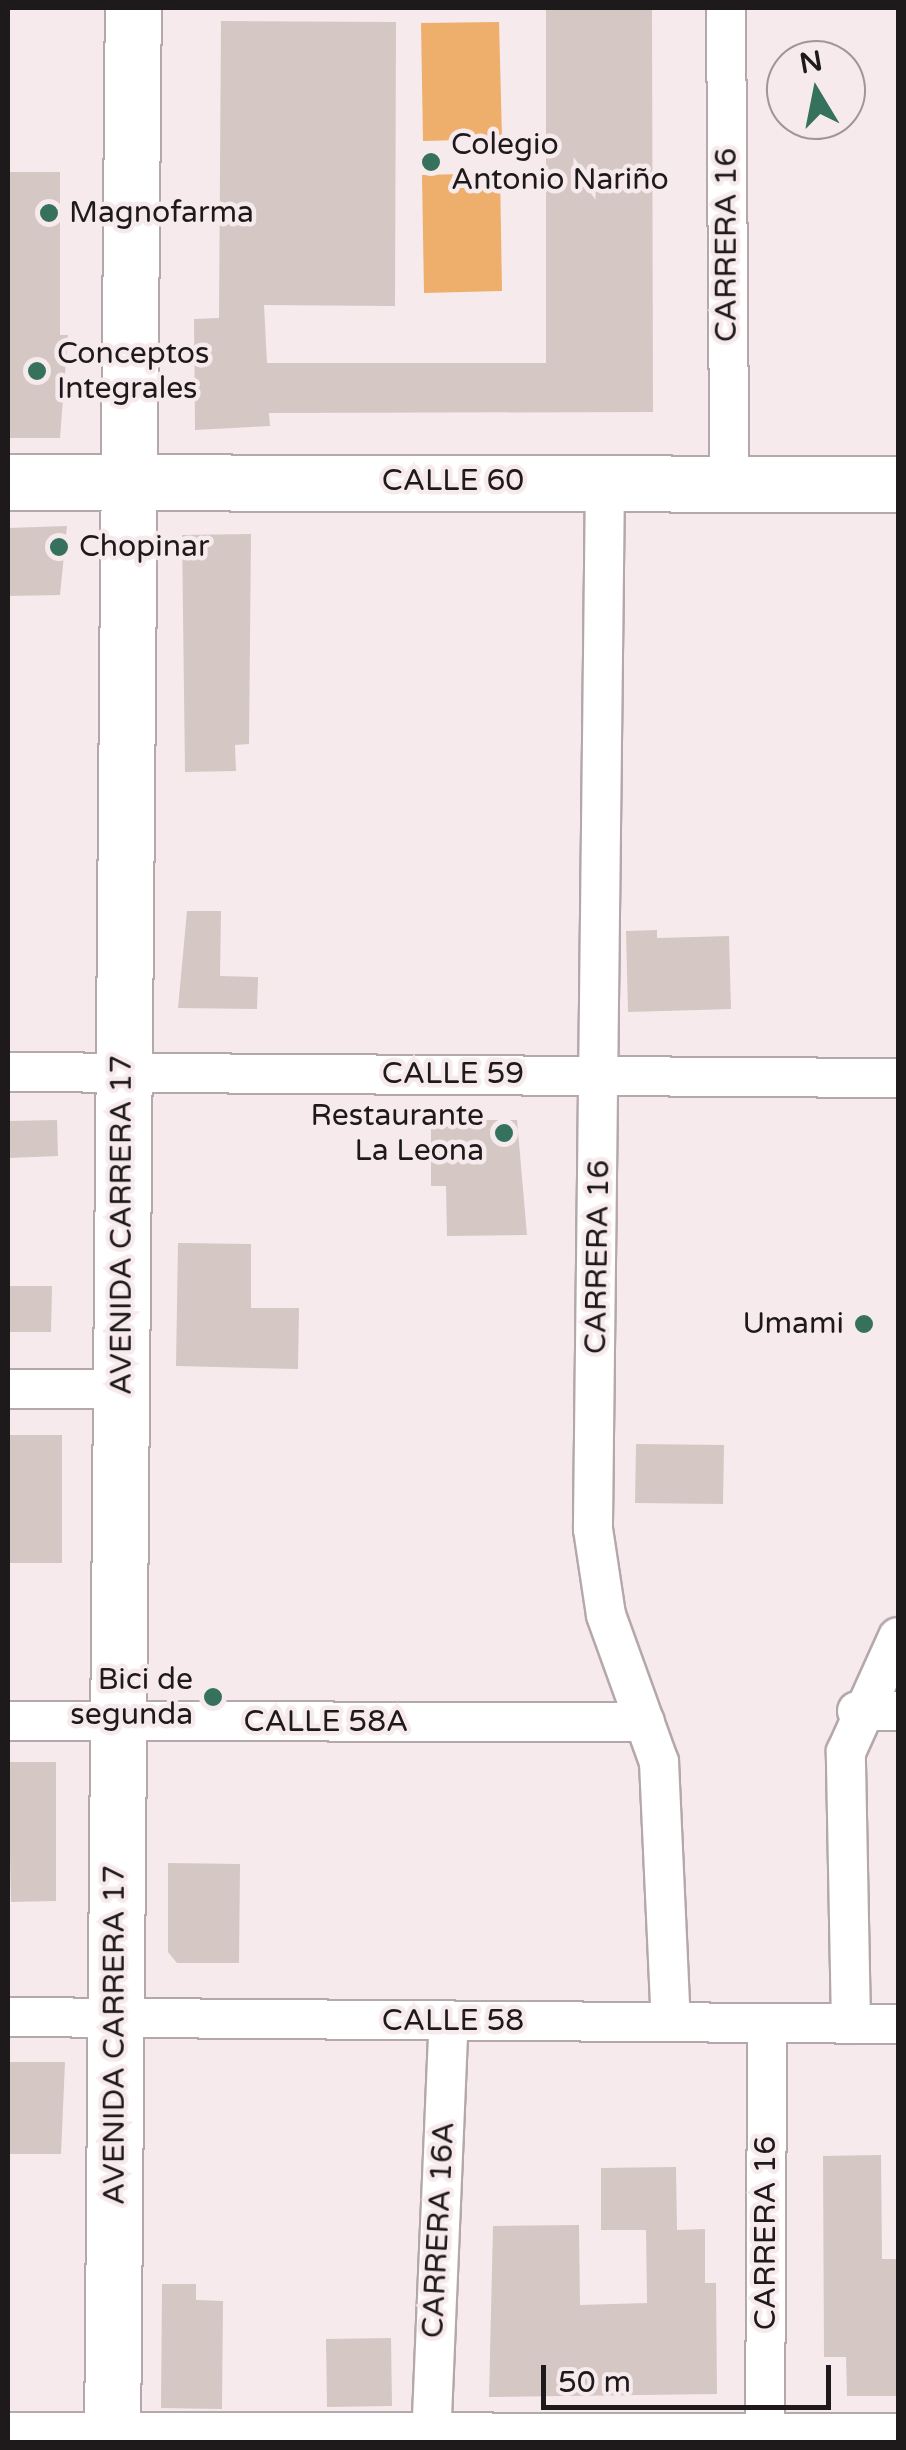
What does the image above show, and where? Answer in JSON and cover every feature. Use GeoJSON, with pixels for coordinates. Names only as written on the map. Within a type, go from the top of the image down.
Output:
{"type":"FeatureCollection","features":[{"type":"Feature","properties":{"kind":"main road","name":"AVENIDA CARRERA 17"},"geometry":{"type":"LineString","coordinates":[[112,2441],[134,8]]}},
{"type":"Feature","properties":{"kind":"main road","name":"CALLE 60"},"geometry":{"type":"LineString","coordinates":[[8,482],[898,484]]}},
{"type":"Feature","properties":{"kind":"main road"},"geometry":{"type":"LineString","coordinates":[[8,2440],[898,2441]]}},
{"type":"Feature","properties":{"kind":"street","name":"CARRERA 16"},"geometry":{"type":"LineString","coordinates":[[726,8],[729,482]]}},
{"type":"Feature","properties":{"kind":"street","name":"CARRERA 16"},"geometry":{"type":"LineString","coordinates":[[605,481],[594,1528],[606,1616],[660,1762],[671,2022]]}},
{"type":"Feature","properties":{"kind":"street","name":"CALLE 59"},"geometry":{"type":"LineString","coordinates":[[8,1072],[898,1078]]}},
{"type":"Feature","properties":{"kind":"street"},"geometry":{"type":"LineString","coordinates":[[8,1389],[120,1388]]}},
{"type":"Feature","properties":{"kind":"street"},"geometry":{"type":"LineString","coordinates":[[851,2024],[846,1752],[857,1712],[898,1637]]}},
{"type":"Feature","properties":{"kind":"street"},"geometry":{"type":"LineString","coordinates":[[857,1712],[898,1712]]}},
{"type":"Feature","properties":{"kind":"street","name":"CALLE 58A"},"geometry":{"type":"LineString","coordinates":[[8,1721],[645,1722]]}},
{"type":"Feature","properties":{"kind":"street","name":"CALLE 58"},"geometry":{"type":"LineString","coordinates":[[8,2017],[898,2024]]}},
{"type":"Feature","properties":{"kind":"street","name":"CARRERA 16A"},"geometry":{"type":"LineString","coordinates":[[431,2440],[449,2020]]}},
{"type":"Feature","properties":{"kind":"street","name":"CARRERA 16"},"geometry":{"type":"LineString","coordinates":[[765,2442],[767,2023]]}},
{"type":"Feature","properties":{"kind":"shaded area"},"geometry":{"type":"Polygon","coordinates":[[[499,22],[502,139],[423,141],[421,23],[499,22]]]}},
{"type":"Feature","properties":{"kind":"shaded area"},"geometry":{"type":"Polygon","coordinates":[[[500,173],[502,291],[424,293],[422,175],[500,173]]]}},
{"type":"Feature","properties":{"kind":"building"},"geometry":{"type":"Polygon","coordinates":[[[546,8],[652,8],[653,412],[269,413],[270,426],[195,430],[194,319],[219,318],[221,21],[396,22],[395,306],[264,305],[267,363],[546,363],[546,8]]]}},
{"type":"Feature","properties":{"kind":"building","name":"Conceptos Integrales"},"geometry":{"type":"Polygon","coordinates":[[[8,172],[60,172],[60,335],[68,335],[60,438],[8,438],[8,172]]]}},
{"type":"Feature","properties":{"kind":"building"},"geometry":{"type":"Polygon","coordinates":[[[67,526],[60,595],[8,596],[8,528],[67,526]]]}},
{"type":"Feature","properties":{"kind":"building"},"geometry":{"type":"Polygon","coordinates":[[[251,534],[249,744],[235,745],[236,771],[185,772],[182,535],[251,534]]]}},
{"type":"Feature","properties":{"kind":"building"},"geometry":{"type":"Polygon","coordinates":[[[187,911],[221,911],[220,976],[258,977],[257,1009],[178,1008],[187,911]]]}},
{"type":"Feature","properties":{"kind":"building"},"geometry":{"type":"Polygon","coordinates":[[[657,930],[657,938],[729,936],[731,1009],[628,1012],[626,931],[657,930]]]}},
{"type":"Feature","properties":{"kind":"building"},"geometry":{"type":"Polygon","coordinates":[[[57,1120],[58,1156],[8,1158],[8,1121],[57,1120]]]}},
{"type":"Feature","properties":{"kind":"building"},"geometry":{"type":"Polygon","coordinates":[[[431,1120],[517,1120],[527,1235],[447,1236],[446,1186],[431,1186],[431,1120]]]}},
{"type":"Feature","properties":{"kind":"building"},"geometry":{"type":"Polygon","coordinates":[[[178,1243],[251,1244],[251,1308],[299,1308],[298,1369],[176,1366],[178,1243]]]}},
{"type":"Feature","properties":{"kind":"building"},"geometry":{"type":"Polygon","coordinates":[[[8,1286],[52,1286],[51,1332],[8,1332],[8,1286]]]}},
{"type":"Feature","properties":{"kind":"building"},"geometry":{"type":"Polygon","coordinates":[[[8,1435],[62,1435],[62,1563],[8,1563],[8,1435]]]}},
{"type":"Feature","properties":{"kind":"building"},"geometry":{"type":"Polygon","coordinates":[[[636,1444],[724,1445],[723,1504],[635,1503],[636,1444]]]}},
{"type":"Feature","properties":{"kind":"building"},"geometry":{"type":"Polygon","coordinates":[[[8,1762],[56,1762],[56,1901],[11,1902],[8,1762]]]}},
{"type":"Feature","properties":{"kind":"building"},"geometry":{"type":"Polygon","coordinates":[[[168,1863],[240,1864],[239,1963],[177,1963],[168,1952],[168,1863]]]}},
{"type":"Feature","properties":{"kind":"building"},"geometry":{"type":"Polygon","coordinates":[[[8,2062],[65,2062],[61,2154],[8,2154],[8,2062]]]}},
{"type":"Feature","properties":{"kind":"building"},"geometry":{"type":"Polygon","coordinates":[[[881,2155],[882,2259],[898,2259],[898,2396],[847,2396],[846,2357],[824,2357],[823,2156],[881,2155]]]}},
{"type":"Feature","properties":{"kind":"building"},"geometry":{"type":"Polygon","coordinates":[[[676,2167],[677,2230],[705,2229],[705,2283],[716,2283],[717,2394],[489,2397],[493,2226],[579,2225],[580,2305],[647,2303],[646,2230],[601,2230],[601,2168],[676,2167]]]}},
{"type":"Feature","properties":{"kind":"building"},"geometry":{"type":"Polygon","coordinates":[[[162,2284],[196,2284],[196,2300],[223,2301],[222,2409],[161,2408],[162,2284]]]}},
{"type":"Feature","properties":{"kind":"building"},"geometry":{"type":"Polygon","coordinates":[[[391,2338],[392,2406],[327,2407],[326,2339],[391,2338]]]}},
{"type":"Feature","properties":{"kind":"place","name":"Colegio Antonio Nariño"},"geometry":{"type":"Point","coordinates":[431,162]}},
{"type":"Feature","properties":{"kind":"place","name":"Magnofarma"},"geometry":{"type":"Point","coordinates":[49,213]}},
{"type":"Feature","properties":{"kind":"place","name":"Conceptos Integrales"},"geometry":{"type":"Point","coordinates":[37,371]}},
{"type":"Feature","properties":{"kind":"place","name":"Chopinar"},"geometry":{"type":"Point","coordinates":[59,547]}},
{"type":"Feature","properties":{"kind":"place","name":"Restaurante La Leona"},"geometry":{"type":"Point","coordinates":[504,1133]}},
{"type":"Feature","properties":{"kind":"place","name":"Umami"},"geometry":{"type":"Point","coordinates":[864,1324]}},
{"type":"Feature","properties":{"kind":"place","name":"Bici de segunda"},"geometry":{"type":"Point","coordinates":[213,1697]}}]}
